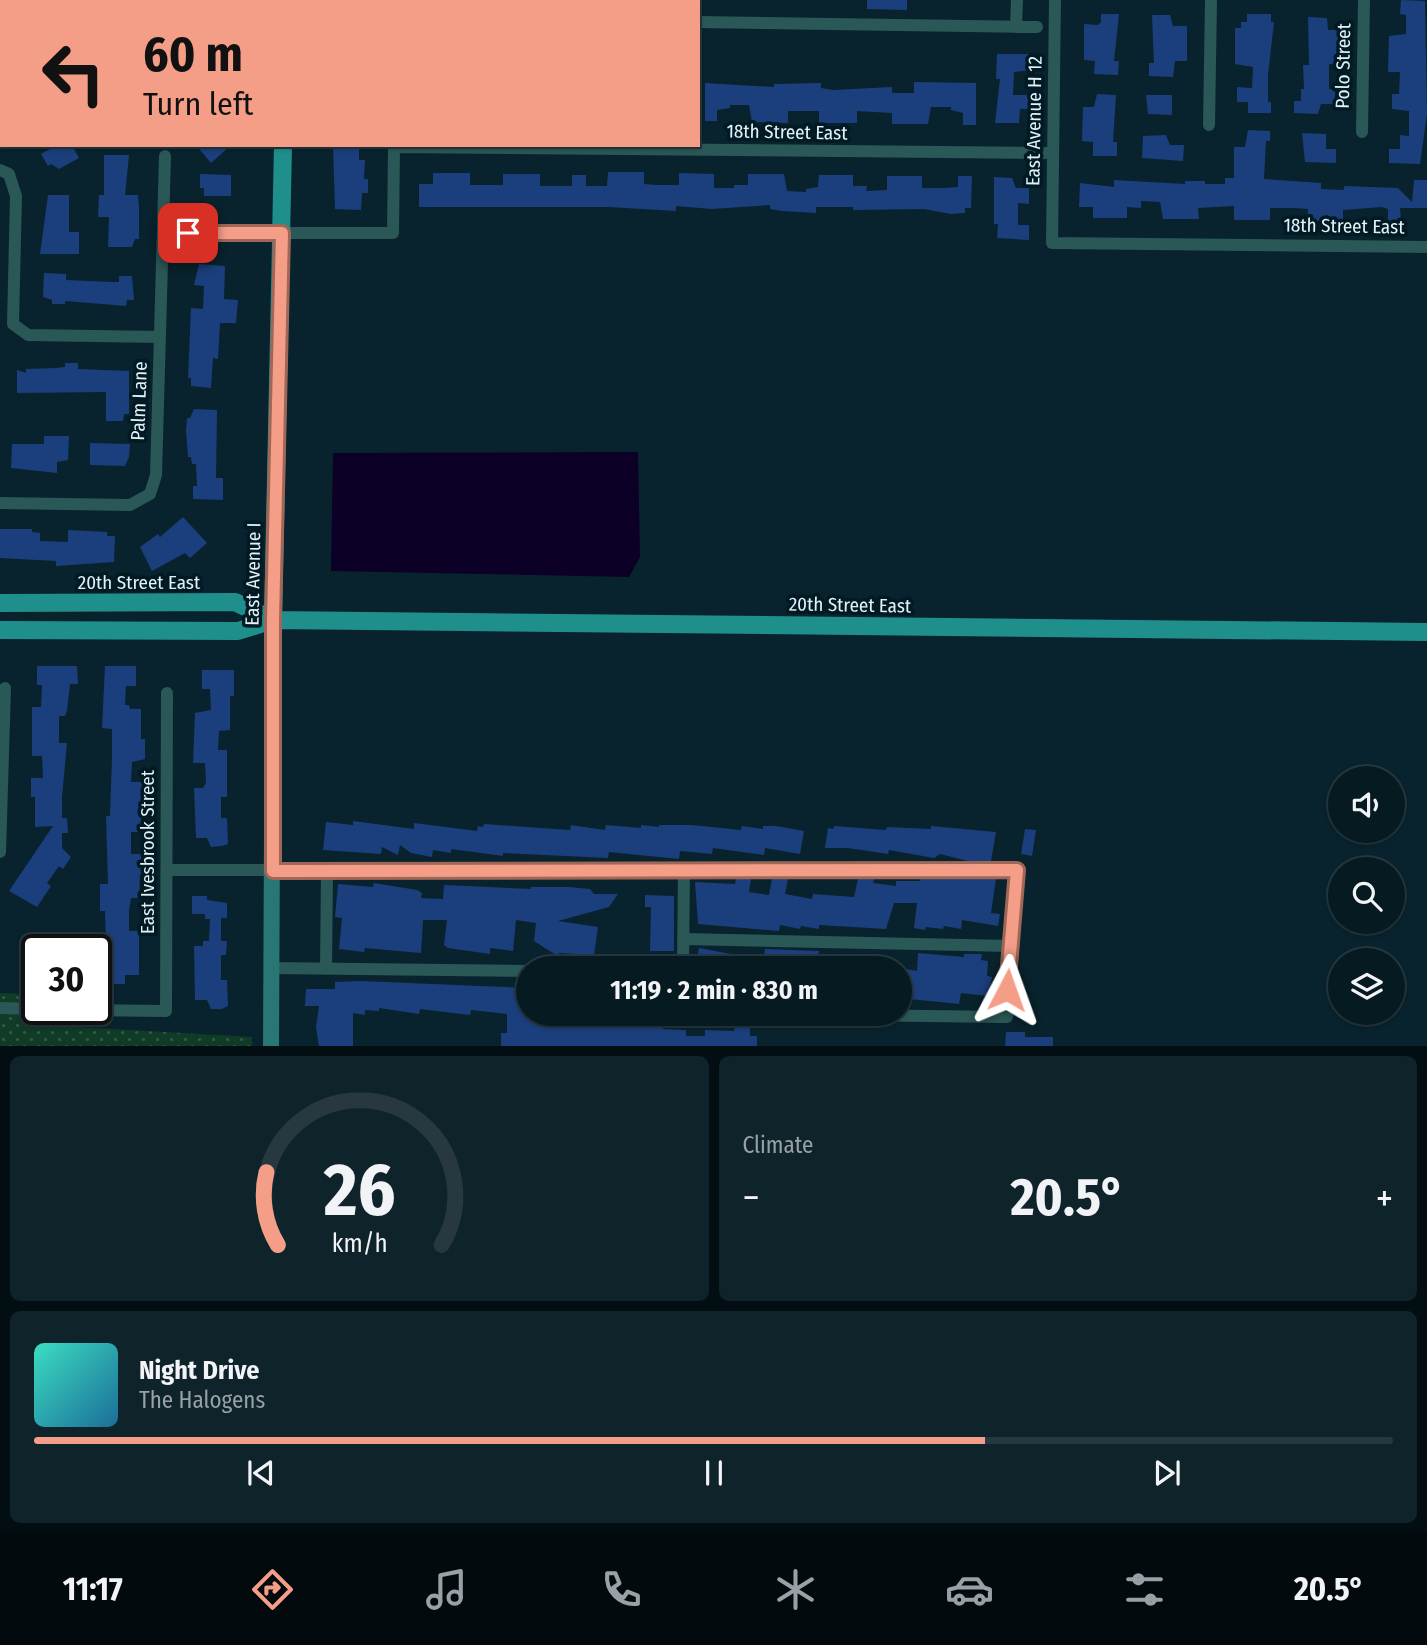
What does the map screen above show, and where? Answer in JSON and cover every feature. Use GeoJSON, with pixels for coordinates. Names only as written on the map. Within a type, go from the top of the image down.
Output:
{"type":"FeatureCollection","features":[{"type":"Feature","properties":{"kind":"main road","name":"East Avenue I"},"geometry":{"type":"LineString","coordinates":[[271,1046],[273,620],[283,147]]}},
{"type":"Feature","properties":{"kind":"main road","name":"20th Street East"},"geometry":{"type":"LineString","coordinates":[[0,603],[235,603],[273,620]]}},
{"type":"Feature","properties":{"kind":"main road","name":"20th Street East"},"geometry":{"type":"LineString","coordinates":[[0,630],[238,631],[273,620],[1427,632]]}},
{"type":"Feature","properties":{"kind":"street"},"geometry":{"type":"LineString","coordinates":[[1016,27],[1017,0]]}},
{"type":"Feature","properties":{"kind":"street","name":"East Avenue H 12"},"geometry":{"type":"LineString","coordinates":[[1052,243],[1055,0]]}},
{"type":"Feature","properties":{"kind":"street"},"geometry":{"type":"LineString","coordinates":[[1209,125],[1210,0]]}},
{"type":"Feature","properties":{"kind":"street","name":"Polo Street"},"geometry":{"type":"LineString","coordinates":[[1362,132],[1364,0]]}},
{"type":"Feature","properties":{"kind":"street"},"geometry":{"type":"LineString","coordinates":[[700,22],[1037,27]]}},
{"type":"Feature","properties":{"kind":"street","name":"18th Street East"},"geometry":{"type":"LineString","coordinates":[[282,233],[393,233],[394,147],[1053,153]]}},
{"type":"Feature","properties":{"kind":"street","name":"Palm Lane"},"geometry":{"type":"LineString","coordinates":[[0,503],[130,505],[150,494],[156,475],[165,233],[165,156]]}},
{"type":"Feature","properties":{"kind":"street"},"geometry":{"type":"LineString","coordinates":[[0,170],[9,174],[16,196],[13,324],[28,335],[160,337]]}},
{"type":"Feature","properties":{"kind":"street"},"geometry":{"type":"LineString","coordinates":[[165,233],[282,233]]}},
{"type":"Feature","properties":{"kind":"street","name":"18th Street East"},"geometry":{"type":"LineString","coordinates":[[1052,243],[1427,247]]}},
{"type":"Feature","properties":{"kind":"street"},"geometry":{"type":"LineString","coordinates":[[0,852],[5,688]]}},
{"type":"Feature","properties":{"kind":"street","name":"East Ivesbrook Street"},"geometry":{"type":"LineString","coordinates":[[112,1011],[166,1012],[167,693]]}},
{"type":"Feature","properties":{"kind":"street"},"geometry":{"type":"LineString","coordinates":[[683,956],[684,869]]}},
{"type":"Feature","properties":{"kind":"street"},"geometry":{"type":"LineString","coordinates":[[167,870],[1017,870],[1012,946],[1008,964],[1007,1017],[912,1016]]}},
{"type":"Feature","properties":{"kind":"street"},"geometry":{"type":"LineString","coordinates":[[326,969],[327,872]]}},
{"type":"Feature","properties":{"kind":"street"},"geometry":{"type":"LineString","coordinates":[[683,939],[1012,946]]}},
{"type":"Feature","properties":{"kind":"street"},"geometry":{"type":"LineString","coordinates":[[271,968],[516,971]]}},
{"type":"Feature","properties":{"kind":"street"},"geometry":{"type":"LineString","coordinates":[[0,1008],[21,1009]]}},
{"type":"Feature","properties":{"kind":"green space"},"geometry":{"type":"Polygon","coordinates":[[[0,993],[21,994],[21,1025],[78,1025],[252,1037],[252,1046],[0,1046],[0,993]]]}},
{"type":"Feature","properties":{"kind":"shaded area"},"geometry":{"type":"Polygon","coordinates":[[[638,452],[640,557],[629,577],[331,571],[333,453],[638,452]]]}},
{"type":"Feature","properties":{"kind":"building"},"geometry":{"type":"Polygon","coordinates":[[[867,0],[907,0],[907,10],[867,9],[867,0]]]}},
{"type":"Feature","properties":{"kind":"building"},"geometry":{"type":"Polygon","coordinates":[[[1401,0],[1425,1],[1427,114],[1420,164],[1389,163],[1389,149],[1400,149],[1400,135],[1409,136],[1409,111],[1392,109],[1392,94],[1399,94],[1400,72],[1388,72],[1389,36],[1406,34],[1406,15],[1400,14],[1401,0]]]}},
{"type":"Feature","properties":{"kind":"building"},"geometry":{"type":"Polygon","coordinates":[[[1101,14],[1119,14],[1114,61],[1119,61],[1118,75],[1094,74],[1095,61],[1084,60],[1084,24],[1098,25],[1101,22],[1101,14]]]}},
{"type":"Feature","properties":{"kind":"building"},"geometry":{"type":"Polygon","coordinates":[[[1247,14],[1271,14],[1271,22],[1274,22],[1268,75],[1268,102],[1271,102],[1271,113],[1248,113],[1248,102],[1237,102],[1237,87],[1252,88],[1253,67],[1235,64],[1235,28],[1241,28],[1241,22],[1247,22],[1247,14]]]}},
{"type":"Feature","properties":{"kind":"building"},"geometry":{"type":"Polygon","coordinates":[[[1152,15],[1170,15],[1173,26],[1187,26],[1187,61],[1175,61],[1173,77],[1149,76],[1149,63],[1154,63],[1152,15]]]}},
{"type":"Feature","properties":{"kind":"building"},"geometry":{"type":"Polygon","coordinates":[[[1308,17],[1327,18],[1328,30],[1340,30],[1341,65],[1329,64],[1329,89],[1335,89],[1335,104],[1321,104],[1318,114],[1294,113],[1294,101],[1301,101],[1301,89],[1304,89],[1303,65],[1309,65],[1308,17]]]}},
{"type":"Feature","properties":{"kind":"building"},"geometry":{"type":"Polygon","coordinates":[[[997,54],[1032,54],[1031,70],[1014,72],[1013,95],[1031,95],[1031,109],[1020,109],[1019,123],[995,123],[1000,79],[996,79],[997,54]]]}},
{"type":"Feature","properties":{"kind":"building"},"geometry":{"type":"Polygon","coordinates":[[[914,82],[976,83],[976,125],[963,125],[963,113],[951,110],[951,107],[931,107],[928,124],[892,124],[892,113],[857,111],[857,123],[819,123],[819,111],[788,111],[788,123],[752,122],[749,105],[730,105],[730,108],[717,110],[717,121],[705,121],[705,83],[774,87],[774,84],[821,83],[821,88],[833,90],[892,87],[892,93],[914,93],[914,82]]]}},
{"type":"Feature","properties":{"kind":"building"},"geometry":{"type":"Polygon","coordinates":[[[1097,94],[1116,95],[1113,142],[1117,142],[1117,156],[1093,156],[1093,142],[1082,141],[1083,107],[1094,107],[1097,94]]]}},
{"type":"Feature","properties":{"kind":"building"},"geometry":{"type":"Polygon","coordinates":[[[1146,95],[1172,95],[1172,115],[1148,114],[1146,95]]]}},
{"type":"Feature","properties":{"kind":"building"},"geometry":{"type":"Polygon","coordinates":[[[1248,130],[1270,131],[1270,141],[1266,141],[1264,179],[1321,183],[1321,189],[1344,190],[1344,186],[1398,188],[1412,202],[1414,180],[1427,180],[1427,208],[1400,208],[1401,221],[1388,221],[1388,209],[1382,207],[1343,210],[1343,221],[1307,221],[1308,209],[1294,208],[1270,208],[1270,220],[1234,220],[1234,206],[1198,208],[1199,219],[1163,219],[1160,202],[1141,201],[1141,208],[1127,207],[1127,218],[1093,218],[1093,207],[1079,207],[1080,183],[1114,187],[1114,180],[1185,184],[1185,181],[1205,181],[1205,184],[1225,184],[1225,178],[1234,178],[1234,147],[1245,147],[1248,130]]]}},
{"type":"Feature","properties":{"kind":"building"},"geometry":{"type":"Polygon","coordinates":[[[1302,133],[1326,134],[1326,149],[1336,149],[1336,163],[1305,162],[1302,133]]]}},
{"type":"Feature","properties":{"kind":"building"},"geometry":{"type":"Polygon","coordinates":[[[1166,135],[1170,145],[1184,145],[1183,161],[1142,158],[1143,136],[1166,135]]]}},
{"type":"Feature","properties":{"kind":"building"},"geometry":{"type":"Polygon","coordinates":[[[53,147],[73,147],[79,158],[59,169],[51,164],[48,166],[41,154],[53,147]]]}},
{"type":"Feature","properties":{"kind":"building"},"geometry":{"type":"Polygon","coordinates":[[[198,147],[229,147],[211,163],[198,147]]]}},
{"type":"Feature","properties":{"kind":"building"},"geometry":{"type":"Polygon","coordinates":[[[333,147],[359,147],[359,160],[365,160],[364,179],[368,179],[368,193],[362,193],[361,210],[335,209],[333,147]]]}},
{"type":"Feature","properties":{"kind":"building"},"geometry":{"type":"Polygon","coordinates":[[[104,155],[129,155],[125,195],[138,195],[139,207],[139,239],[135,239],[132,247],[108,247],[109,217],[98,217],[99,195],[104,195],[104,155]]]}},
{"type":"Feature","properties":{"kind":"building"},"geometry":{"type":"Polygon","coordinates":[[[608,172],[644,172],[644,184],[657,185],[679,185],[679,173],[714,174],[714,188],[748,185],[748,174],[784,174],[787,191],[806,192],[806,189],[818,187],[819,175],[853,175],[853,186],[867,186],[866,191],[887,190],[887,176],[922,176],[922,188],[943,188],[958,187],[958,176],[972,176],[971,208],[965,208],[965,213],[951,214],[924,209],[853,210],[853,207],[816,207],[816,213],[770,209],[770,205],[712,209],[676,206],[676,211],[609,207],[419,207],[419,184],[433,184],[433,173],[470,173],[470,185],[503,185],[503,174],[540,174],[540,186],[572,186],[572,175],[586,175],[586,186],[607,186],[608,172]]]}},
{"type":"Feature","properties":{"kind":"building"},"geometry":{"type":"Polygon","coordinates":[[[200,174],[231,175],[231,196],[204,196],[204,188],[200,188],[200,174]]]}},
{"type":"Feature","properties":{"kind":"building"},"geometry":{"type":"Polygon","coordinates":[[[994,177],[1012,178],[1016,188],[1029,188],[1029,204],[1018,203],[1018,225],[1029,225],[1029,240],[997,238],[998,224],[994,224],[994,177]]]}},
{"type":"Feature","properties":{"kind":"building"},"geometry":{"type":"Polygon","coordinates":[[[48,195],[69,195],[69,232],[79,232],[79,254],[40,254],[48,195]]]}},
{"type":"Feature","properties":{"kind":"building"},"geometry":{"type":"Polygon","coordinates":[[[199,264],[225,266],[224,299],[238,300],[236,323],[220,323],[218,359],[213,358],[211,388],[191,386],[191,378],[188,378],[191,308],[203,309],[204,286],[194,285],[199,264]]]}},
{"type":"Feature","properties":{"kind":"building"},"geometry":{"type":"Polygon","coordinates":[[[44,273],[66,274],[66,280],[113,282],[119,282],[119,276],[132,276],[134,300],[127,300],[126,306],[65,301],[65,304],[52,304],[52,300],[43,297],[44,273]]]}},
{"type":"Feature","properties":{"kind":"building"},"geometry":{"type":"Polygon","coordinates":[[[65,363],[78,363],[78,369],[129,371],[129,414],[124,414],[123,421],[106,421],[106,392],[17,393],[17,370],[26,373],[26,369],[65,367],[65,363]]]}},
{"type":"Feature","properties":{"kind":"building"},"geometry":{"type":"Polygon","coordinates":[[[194,409],[217,410],[216,478],[223,478],[223,500],[193,499],[193,486],[197,486],[196,464],[192,464],[191,457],[188,457],[186,431],[187,418],[190,418],[194,409]]]}},
{"type":"Feature","properties":{"kind":"building"},"geometry":{"type":"Polygon","coordinates":[[[44,436],[69,436],[68,460],[57,462],[57,473],[11,468],[12,444],[44,444],[44,436]]]}},
{"type":"Feature","properties":{"kind":"building"},"geometry":{"type":"Polygon","coordinates":[[[90,443],[130,444],[125,466],[90,465],[90,443]]]}},
{"type":"Feature","properties":{"kind":"building"},"geometry":{"type":"Polygon","coordinates":[[[183,517],[207,543],[190,558],[185,553],[152,571],[140,547],[158,534],[160,537],[183,517]]]}},
{"type":"Feature","properties":{"kind":"building"},"geometry":{"type":"Polygon","coordinates":[[[0,529],[32,529],[32,532],[40,533],[40,541],[68,542],[68,530],[107,532],[107,536],[115,536],[114,562],[56,566],[56,561],[0,558],[0,529]]]}},
{"type":"Feature","properties":{"kind":"building"},"geometry":{"type":"Polygon","coordinates":[[[37,666],[77,666],[78,684],[70,684],[65,716],[59,716],[59,743],[67,743],[62,818],[67,818],[68,833],[62,833],[62,848],[71,857],[63,869],[59,866],[47,883],[51,886],[37,907],[9,891],[53,826],[35,827],[35,797],[31,797],[31,778],[43,778],[42,756],[32,756],[32,707],[41,707],[42,685],[37,685],[37,666]]]}},
{"type":"Feature","properties":{"kind":"building"},"geometry":{"type":"Polygon","coordinates":[[[105,666],[136,666],[136,686],[126,686],[125,705],[129,705],[130,709],[141,709],[141,739],[145,739],[145,759],[132,762],[131,782],[143,782],[141,832],[131,832],[131,854],[143,854],[143,874],[140,874],[139,898],[131,898],[129,911],[129,931],[139,931],[139,975],[125,975],[125,984],[112,984],[112,934],[106,934],[105,911],[100,911],[100,884],[108,884],[106,816],[110,816],[112,757],[112,729],[102,728],[105,666]]]}},
{"type":"Feature","properties":{"kind":"building"},"geometry":{"type":"Polygon","coordinates":[[[202,670],[234,670],[234,696],[230,696],[230,730],[219,731],[218,750],[227,750],[227,797],[221,797],[221,818],[227,818],[228,844],[211,847],[207,838],[196,838],[194,788],[203,788],[206,783],[205,763],[193,763],[195,713],[211,710],[210,689],[202,689],[202,670]]]}},
{"type":"Feature","properties":{"kind":"building"},"geometry":{"type":"Polygon","coordinates":[[[353,821],[414,829],[414,823],[477,831],[478,826],[483,827],[484,824],[570,830],[571,825],[605,830],[606,825],[641,828],[641,825],[692,825],[741,830],[742,826],[763,829],[763,826],[776,826],[804,831],[800,854],[765,848],[764,855],[713,848],[712,854],[680,851],[679,859],[609,852],[608,858],[503,853],[503,856],[451,849],[451,853],[433,850],[432,857],[411,853],[400,845],[398,855],[382,847],[381,854],[323,850],[326,822],[353,825],[353,821]]]}},
{"type":"Feature","properties":{"kind":"building"},"geometry":{"type":"Polygon","coordinates":[[[834,826],[886,830],[887,827],[931,829],[931,826],[996,832],[991,861],[968,861],[940,854],[934,858],[889,850],[888,854],[848,848],[825,848],[828,828],[833,829],[834,826]]]}},
{"type":"Feature","properties":{"kind":"building"},"geometry":{"type":"Polygon","coordinates":[[[1025,829],[1036,830],[1032,856],[1021,854],[1025,829]]]}},
{"type":"Feature","properties":{"kind":"building"},"geometry":{"type":"Polygon","coordinates":[[[736,879],[751,879],[749,892],[769,895],[772,879],[788,879],[785,894],[812,899],[813,894],[854,897],[858,879],[874,879],[873,883],[896,886],[896,881],[920,879],[996,879],[991,913],[1000,914],[998,926],[962,920],[961,929],[944,926],[943,929],[926,927],[925,930],[914,928],[917,903],[894,903],[886,929],[819,925],[819,929],[801,926],[800,929],[780,925],[779,931],[698,924],[695,882],[735,884],[736,879]]]}},
{"type":"Feature","properties":{"kind":"building"},"geometry":{"type":"Polygon","coordinates":[[[374,883],[417,890],[422,893],[421,898],[443,899],[444,885],[531,889],[568,887],[590,889],[594,894],[618,894],[609,907],[558,921],[598,927],[594,955],[559,953],[557,956],[534,941],[536,923],[516,920],[513,951],[490,948],[490,954],[448,948],[444,945],[447,920],[423,920],[421,953],[365,948],[364,952],[339,949],[342,918],[335,917],[338,884],[373,887],[374,883]]]}},
{"type":"Feature","properties":{"kind":"building"},"geometry":{"type":"Polygon","coordinates":[[[645,895],[674,896],[674,951],[650,951],[651,907],[645,907],[645,895]]]}},
{"type":"Feature","properties":{"kind":"building"},"geometry":{"type":"Polygon","coordinates":[[[192,896],[207,896],[207,900],[227,903],[227,918],[221,918],[221,941],[227,941],[226,955],[221,955],[221,980],[227,980],[228,1006],[222,1009],[211,1009],[207,1000],[195,1000],[194,946],[203,946],[203,941],[209,941],[210,919],[205,919],[205,914],[192,914],[192,896]]]}},
{"type":"Feature","properties":{"kind":"building"},"geometry":{"type":"Polygon","coordinates":[[[699,948],[731,954],[731,956],[697,956],[699,948]]]}},
{"type":"Feature","properties":{"kind":"building"},"geometry":{"type":"Polygon","coordinates":[[[765,949],[819,951],[818,956],[764,956],[765,949]]]}},
{"type":"Feature","properties":{"kind":"building"},"geometry":{"type":"Polygon","coordinates":[[[918,953],[964,957],[964,954],[982,954],[981,960],[988,961],[987,976],[992,977],[988,996],[961,993],[959,1004],[912,999],[912,970],[917,971],[918,953]]]}},
{"type":"Feature","properties":{"kind":"building"},"geometry":{"type":"Polygon","coordinates":[[[361,981],[516,987],[516,1026],[663,1026],[663,1029],[686,1030],[686,1036],[705,1036],[705,1030],[734,1031],[735,1026],[750,1026],[750,1036],[757,1036],[757,1046],[501,1046],[501,1033],[507,1033],[507,1014],[471,1010],[470,1015],[420,1009],[419,1014],[379,1008],[379,1011],[365,1010],[365,1015],[353,1013],[353,1046],[319,1046],[316,1027],[319,1006],[305,1006],[306,989],[335,989],[335,982],[361,981]]]}},
{"type":"Feature","properties":{"kind":"building"},"geometry":{"type":"Polygon","coordinates":[[[1006,1032],[1025,1032],[1025,1037],[1053,1037],[1053,1046],[1005,1046],[1006,1032]]]}},
{"type":"Feature","properties":{"kind":"route"},"geometry":{"type":"LineString","coordinates":[[188,233],[282,233],[273,620],[273,871],[1017,870],[1007,990]]}}]}
